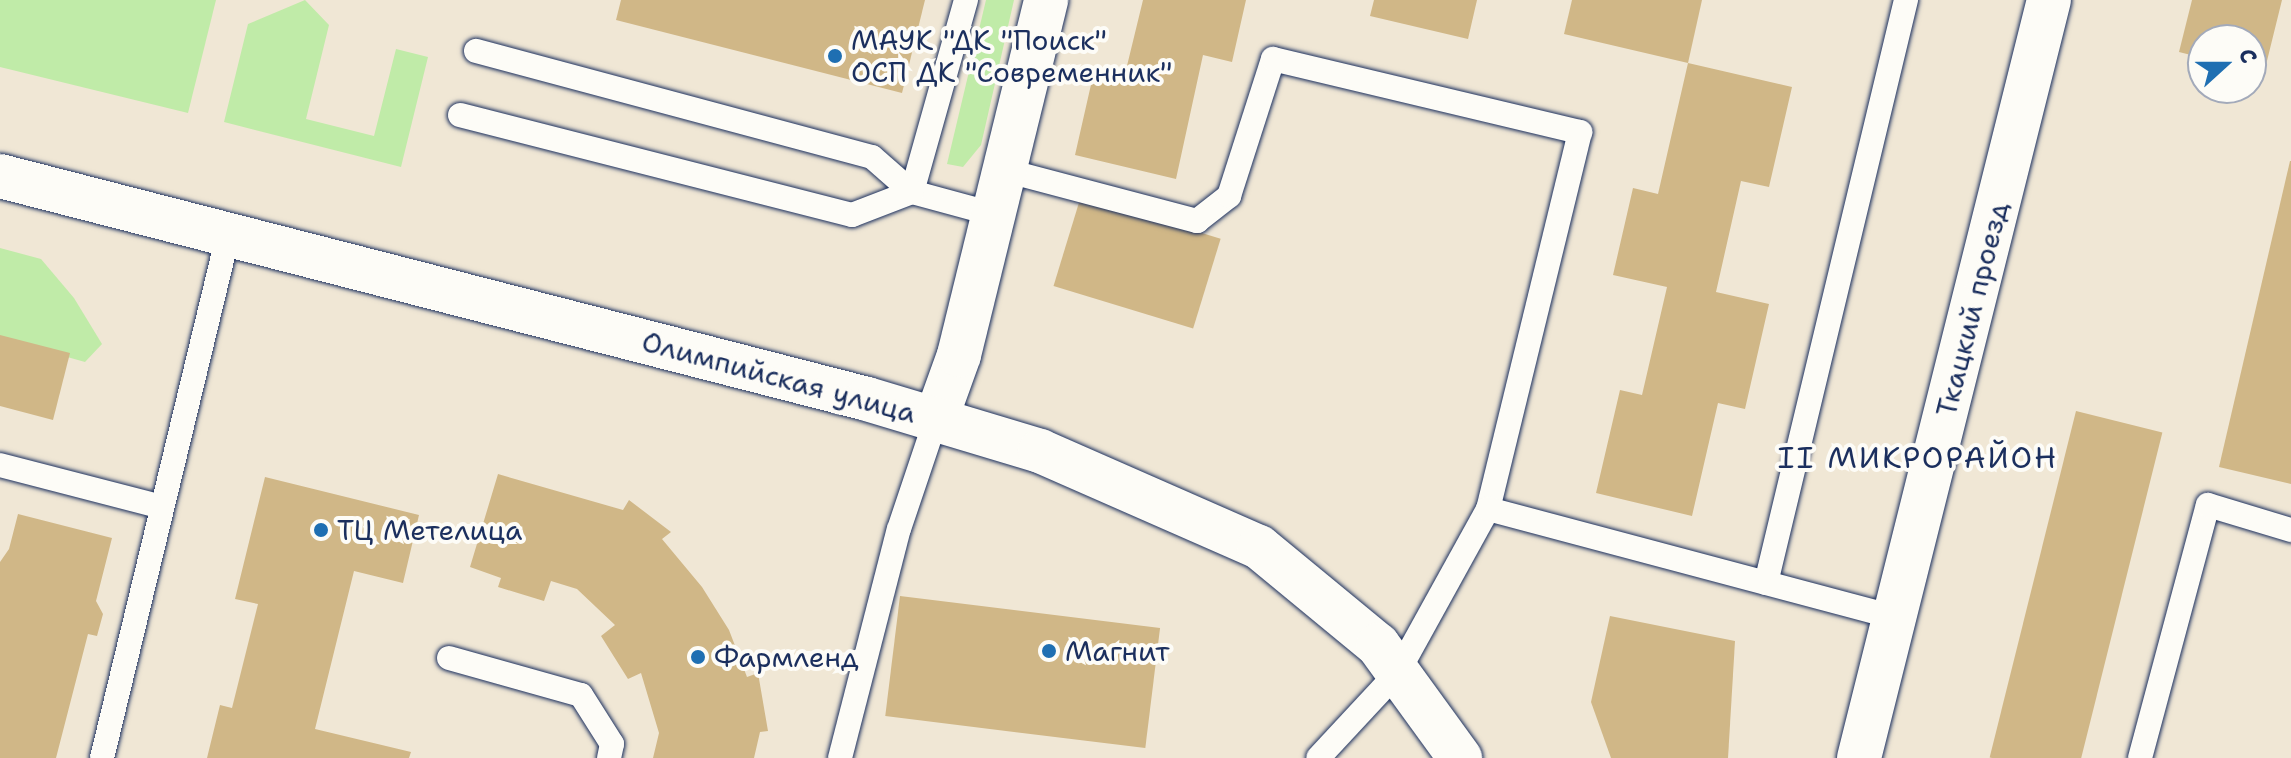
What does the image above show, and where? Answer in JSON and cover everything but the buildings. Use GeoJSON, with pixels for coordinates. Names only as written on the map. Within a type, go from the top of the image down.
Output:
{"type":"FeatureCollection","features":[{"type":"Feature","properties":{"kind":"street"},"geometry":{"type":"LineString","coordinates":[[936,419],[959,355],[1046,0]]}},
{"type":"Feature","properties":{"kind":"street","name":"Ткацкий проезд"},"geometry":{"type":"LineString","coordinates":[[1859,758],[2049,0]]}},
{"type":"Feature","properties":{"kind":"street","name":"Олимпийская улица"},"geometry":{"type":"LineString","coordinates":[[0,176],[936,419],[1040,451],[1259,547],[1378,645],[1460,758]]}},
{"type":"Feature","properties":{"kind":"lane"},"geometry":{"type":"LineString","coordinates":[[912,192],[966,0]]}},
{"type":"Feature","properties":{"kind":"lane"},"geometry":{"type":"LineString","coordinates":[[1766,583],[1906,0]]}},
{"type":"Feature","properties":{"kind":"lane"},"geometry":{"type":"LineString","coordinates":[[476,51],[872,157],[912,192],[993,214]]}},
{"type":"Feature","properties":{"kind":"lane"},"geometry":{"type":"LineString","coordinates":[[1004,170],[1197,221],[1229,196],[1273,59],[1580,132],[1488,509],[1398,672],[1318,758]]}},
{"type":"Feature","properties":{"kind":"lane"},"geometry":{"type":"LineString","coordinates":[[460,115],[852,215],[912,192]]}},
{"type":"Feature","properties":{"kind":"lane"},"geometry":{"type":"LineString","coordinates":[[102,758],[228,235]]}},
{"type":"Feature","properties":{"kind":"lane"},"geometry":{"type":"LineString","coordinates":[[840,758],[899,529],[936,419]]}},
{"type":"Feature","properties":{"kind":"lane"},"geometry":{"type":"LineString","coordinates":[[0,465],[162,507]]}},
{"type":"Feature","properties":{"kind":"lane"},"geometry":{"type":"LineString","coordinates":[[2140,758],[2208,505],[2291,530]]}},
{"type":"Feature","properties":{"kind":"lane"},"geometry":{"type":"LineString","coordinates":[[1488,509],[1894,617]]}},
{"type":"Feature","properties":{"kind":"lane"},"geometry":{"type":"LineString","coordinates":[[449,658],[581,695],[612,744],[609,758]]}},
{"type":"Feature","properties":{"kind":"green space"},"geometry":{"type":"Polygon","coordinates":[[[0,0],[216,0],[188,113],[0,67],[0,0]]]}},
{"type":"Feature","properties":{"kind":"green space"},"geometry":{"type":"Polygon","coordinates":[[[305,0],[329,25],[306,119],[374,136],[396,49],[428,57],[401,167],[224,122],[248,24],[305,0]]]}},
{"type":"Feature","properties":{"kind":"green space"},"geometry":{"type":"Polygon","coordinates":[[[986,0],[1014,0],[981,145],[963,167],[947,164],[986,0]]]}},
{"type":"Feature","properties":{"kind":"green space"},"geometry":{"type":"Polygon","coordinates":[[[0,248],[41,259],[74,298],[102,344],[85,362],[0,338],[0,248]]]}},
{"type":"Feature","properties":{"kind":"place","name":"МАУК \"ДК \"Поиск\" ОСП ДК \"Современник\""},"geometry":{"type":"Point","coordinates":[835,56]}},
{"type":"Feature","properties":{"kind":"place","name":"ТЦ Метелица"},"geometry":{"type":"Point","coordinates":[321,530]}},
{"type":"Feature","properties":{"kind":"place","name":"Магнит"},"geometry":{"type":"Point","coordinates":[1049,651]}},
{"type":"Feature","properties":{"kind":"place","name":"Фармленд"},"geometry":{"type":"Point","coordinates":[698,657]}},
{"type":"Feature","properties":{"kind":"district","name":"II МИКРОРАЙОН"},"geometry":{"type":"Point","coordinates":[1918,458]}}]}
